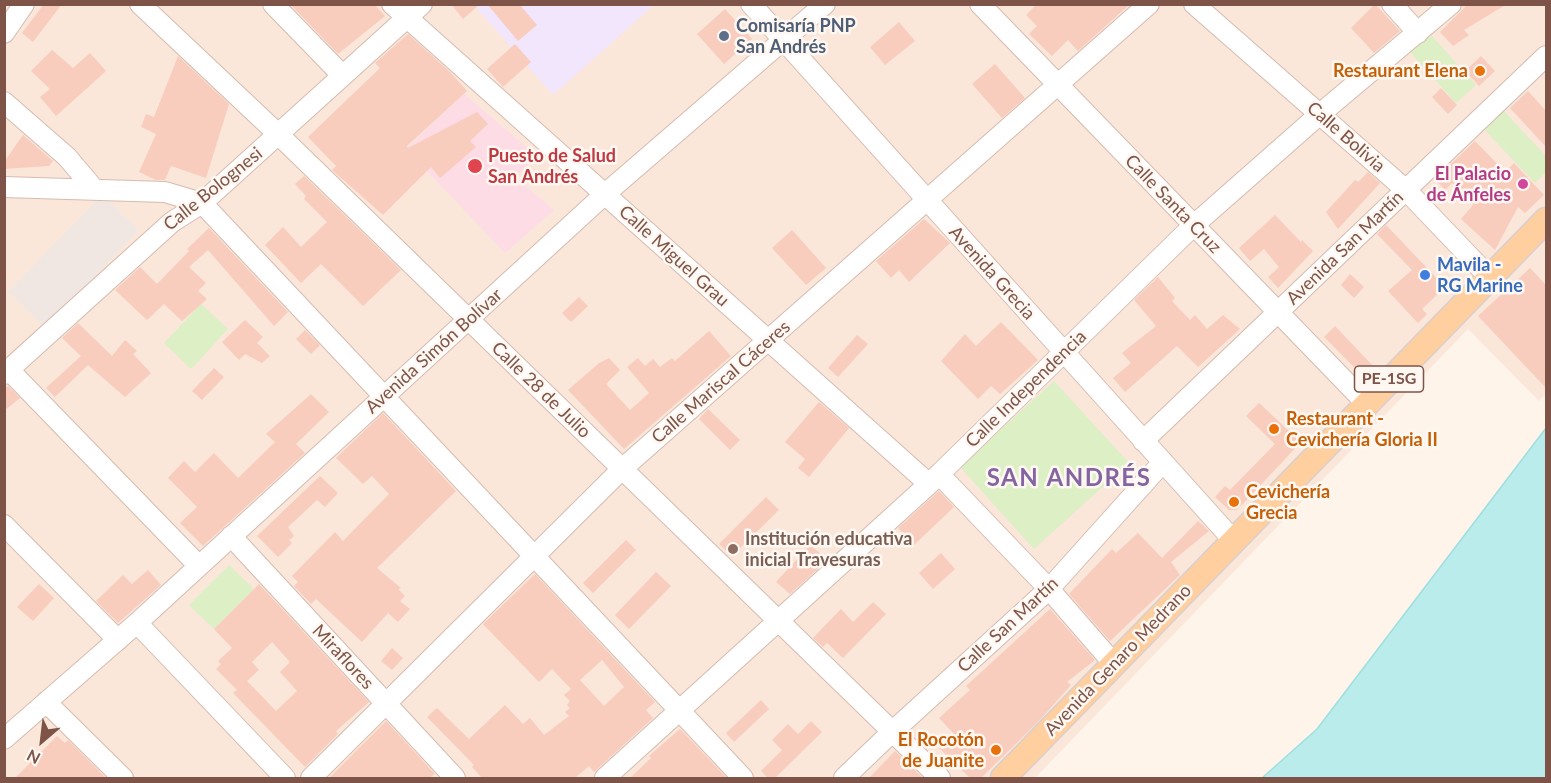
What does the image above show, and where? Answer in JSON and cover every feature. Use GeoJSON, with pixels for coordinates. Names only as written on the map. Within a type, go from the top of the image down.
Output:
{"type":"FeatureCollection","features":[{"type":"Feature","properties":{"kind":"main road","name":"PE-1SG"},"geometry":{"type":"LineString","coordinates":[[1234,541],[1366,403],[1545,224]]}},
{"type":"Feature","properties":{"kind":"main road","name":"Avenida Genaro Medrano"},"geometry":{"type":"LineString","coordinates":[[1003,778],[1234,541]]}},
{"type":"Feature","properties":{"kind":"street"},"geometry":{"type":"LineString","coordinates":[[4,33],[24,4]]}},
{"type":"Feature","properties":{"kind":"street","name":"Calle 28 de Julio"},"geometry":{"type":"LineString","coordinates":[[140,4],[279,135],[940,778]]}},
{"type":"Feature","properties":{"kind":"street"},"geometry":{"type":"LineString","coordinates":[[273,4],[342,75]]}},
{"type":"Feature","properties":{"kind":"street","name":"Calle Bolognesi"},"geometry":{"type":"LineString","coordinates":[[7,372],[172,222],[202,203],[279,135],[342,75],[399,11],[422,4]]}},
{"type":"Feature","properties":{"kind":"street","name":"Avenida Grecia"},"geometry":{"type":"LineString","coordinates":[[751,4],[1234,541]]}},
{"type":"Feature","properties":{"kind":"street","name":"Avenida Simón Bolívar"},"geometry":{"type":"LineString","coordinates":[[4,739],[137,623],[605,194],[825,4]]}},
{"type":"Feature","properties":{"kind":"street","name":"Calle Santa Cruz"},"geometry":{"type":"LineString","coordinates":[[980,4],[1366,403]]}},
{"type":"Feature","properties":{"kind":"street","name":"Calle Mariscal Cáceres"},"geometry":{"type":"LineString","coordinates":[[311,778],[622,469],[1149,4]]}},
{"type":"Feature","properties":{"kind":"street","name":"Calle Bolivia"},"geometry":{"type":"LineString","coordinates":[[1194,4],[1406,190],[1490,278]]}},
{"type":"Feature","properties":{"kind":"street"},"geometry":{"type":"LineString","coordinates":[[1392,4],[1418,33]]}},
{"type":"Feature","properties":{"kind":"street","name":"Calle Independencia"},"geometry":{"type":"LineString","coordinates":[[604,778],[934,479],[1194,225],[1320,114],[1451,4]]}},
{"type":"Feature","properties":{"kind":"street","name":"Calle Miguel Grau"},"geometry":{"type":"LineString","coordinates":[[399,11],[769,339],[934,479],[1048,589],[1114,664]]}},
{"type":"Feature","properties":{"kind":"street","name":"Avenida San Martín"},"geometry":{"type":"LineString","coordinates":[[1143,441],[1546,56]]}},
{"type":"Feature","properties":{"kind":"street"},"geometry":{"type":"LineString","coordinates":[[4,102],[67,157],[94,190]]}},
{"type":"Feature","properties":{"kind":"street"},"geometry":{"type":"LineString","coordinates":[[4,187],[165,192],[202,203],[743,778]]}},
{"type":"Feature","properties":{"kind":"street"},"geometry":{"type":"LineString","coordinates":[[7,372],[199,566]]}},
{"type":"Feature","properties":{"kind":"street","name":"Calle San Martín"},"geometry":{"type":"LineString","coordinates":[[844,778],[1048,589],[1163,462]]}},
{"type":"Feature","properties":{"kind":"street"},"geometry":{"type":"LineString","coordinates":[[4,525],[118,640]]}},
{"type":"Feature","properties":{"kind":"street","name":"Miraflores"},"geometry":{"type":"LineString","coordinates":[[231,536],[455,778]]}},
{"type":"Feature","properties":{"kind":"street"},"geometry":{"type":"LineString","coordinates":[[137,623],[285,778]]}},
{"type":"Feature","properties":{"kind":"street"},"geometry":{"type":"LineString","coordinates":[[46,702],[123,778]]}},
{"type":"Feature","properties":{"kind":"shaded area"},"geometry":{"type":"Polygon","coordinates":[[[5,5],[1546,5],[1546,394],[1539,401],[1468,329],[1035,778],[5,778],[5,5]]]}},
{"type":"Feature","properties":{"kind":"shaded area"},"geometry":{"type":"Polygon","coordinates":[[[474,5],[654,5],[553,95],[474,5]]]}},
{"type":"Feature","properties":{"kind":"shaded area","name":"Puesto de Salud San Andrés"},"geometry":{"type":"Polygon","coordinates":[[[464,94],[537,156],[515,177],[554,210],[505,253],[406,149],[464,94]]]}},
{"type":"Feature","properties":{"kind":"shaded area"},"geometry":{"type":"Polygon","coordinates":[[[102,195],[139,230],[45,328],[8,292],[102,195]]]}},
{"type":"Feature","properties":{"kind":"green space"},"geometry":{"type":"Polygon","coordinates":[[[1430,34],[1476,85],[1456,103],[1410,52],[1430,34]]]}},
{"type":"Feature","properties":{"kind":"green space"},"geometry":{"type":"Polygon","coordinates":[[[1501,108],[1546,156],[1546,172],[1535,183],[1481,126],[1501,108]]]}},
{"type":"Feature","properties":{"kind":"green space"},"geometry":{"type":"Polygon","coordinates":[[[201,304],[228,329],[191,369],[164,343],[201,304]]]}},
{"type":"Feature","properties":{"kind":"green space"},"geometry":{"type":"Polygon","coordinates":[[[1054,381],[1129,463],[1034,549],[960,467],[1054,381]]]}},
{"type":"Feature","properties":{"kind":"green space"},"geometry":{"type":"Polygon","coordinates":[[[229,565],[254,589],[214,629],[189,605],[229,565]]]}},
{"type":"Feature","properties":{"kind":"water"},"geometry":{"type":"Polygon","coordinates":[[[1546,428],[1546,778],[1262,778],[1317,729],[1546,428]]]}},
{"type":"Feature","properties":{"kind":"building"},"geometry":{"type":"Polygon","coordinates":[[[44,4],[62,4],[33,42],[22,33],[44,4]]]}},
{"type":"Feature","properties":{"kind":"building"},"geometry":{"type":"Polygon","coordinates":[[[290,4],[374,4],[385,16],[338,54],[290,4]]]}},
{"type":"Feature","properties":{"kind":"building"},"geometry":{"type":"Polygon","coordinates":[[[451,4],[480,4],[463,19],[451,4]]]}},
{"type":"Feature","properties":{"kind":"building"},"geometry":{"type":"Polygon","coordinates":[[[487,4],[519,4],[537,25],[518,41],[487,4]]]}},
{"type":"Feature","properties":{"kind":"building"},"geometry":{"type":"Polygon","coordinates":[[[1037,4],[1130,4],[1078,51],[1068,40],[1052,56],[1029,34],[1037,26],[1026,15],[1037,4]]]}},
{"type":"Feature","properties":{"kind":"building"},"geometry":{"type":"Polygon","coordinates":[[[1375,4],[1400,31],[1374,53],[1351,28],[1375,4]]]}},
{"type":"Feature","properties":{"kind":"building"},"geometry":{"type":"Polygon","coordinates":[[[1468,4],[1507,4],[1464,30],[1469,35],[1453,46],[1440,32],[1468,4]]]}},
{"type":"Feature","properties":{"kind":"building","name":"Comisaría PNP San Andrés"},"geometry":{"type":"Polygon","coordinates":[[[725,9],[752,39],[724,64],[697,34],[725,9]]]}},
{"type":"Feature","properties":{"kind":"building"},"geometry":{"type":"Polygon","coordinates":[[[899,22],[915,41],[885,65],[870,47],[899,22]]]}},
{"type":"Feature","properties":{"kind":"building"},"geometry":{"type":"Polygon","coordinates":[[[408,34],[450,72],[467,91],[407,146],[408,148],[477,112],[488,124],[470,141],[476,147],[440,178],[431,167],[383,215],[332,170],[336,166],[308,137],[380,68],[375,63],[408,34]]]}},
{"type":"Feature","properties":{"kind":"building"},"geometry":{"type":"Polygon","coordinates":[[[515,44],[531,62],[503,87],[487,69],[515,44]]]}},
{"type":"Feature","properties":{"kind":"building"},"geometry":{"type":"Polygon","coordinates":[[[52,50],[73,68],[90,53],[106,71],[56,116],[40,97],[50,89],[31,71],[52,50]]]}},
{"type":"Feature","properties":{"kind":"building"},"geometry":{"type":"Polygon","coordinates":[[[178,56],[229,104],[206,178],[171,166],[165,180],[156,180],[139,172],[156,134],[141,127],[146,114],[154,117],[178,56]]]}},
{"type":"Feature","properties":{"kind":"building","name":"Restaurant Elena"},"geometry":{"type":"Polygon","coordinates":[[[1481,56],[1495,71],[1479,86],[1465,71],[1481,56]]]}},
{"type":"Feature","properties":{"kind":"building"},"geometry":{"type":"Polygon","coordinates":[[[995,64],[1025,98],[1002,118],[972,84],[995,64]]]}},
{"type":"Feature","properties":{"kind":"building"},"geometry":{"type":"Polygon","coordinates":[[[1441,88],[1457,105],[1448,114],[1432,97],[1441,88]]]}},
{"type":"Feature","properties":{"kind":"building"},"geometry":{"type":"Polygon","coordinates":[[[1528,91],[1546,111],[1546,147],[1510,108],[1528,91]]]}},
{"type":"Feature","properties":{"kind":"building"},"geometry":{"type":"Polygon","coordinates":[[[23,135],[53,161],[49,166],[4,169],[4,162],[23,135]]]}},
{"type":"Feature","properties":{"kind":"building"},"geometry":{"type":"Polygon","coordinates":[[[1475,141],[1505,172],[1514,163],[1544,195],[1525,213],[1518,207],[1495,250],[1461,219],[1473,205],[1452,183],[1445,190],[1435,179],[1475,141]]]}},
{"type":"Feature","properties":{"kind":"building"},"geometry":{"type":"Polygon","coordinates":[[[1368,172],[1380,183],[1338,229],[1326,212],[1355,180],[1358,182],[1368,172]]]}},
{"type":"Feature","properties":{"kind":"building"},"geometry":{"type":"Polygon","coordinates":[[[304,176],[401,270],[363,306],[321,264],[301,283],[265,245],[283,227],[301,247],[327,222],[304,199],[306,196],[295,184],[304,176]]]}},
{"type":"Feature","properties":{"kind":"building"},"geometry":{"type":"Polygon","coordinates":[[[1275,215],[1313,251],[1278,288],[1268,277],[1279,267],[1264,249],[1250,261],[1239,248],[1275,215]]]}},
{"type":"Feature","properties":{"kind":"building"},"geometry":{"type":"Polygon","coordinates":[[[924,219],[950,243],[909,282],[899,270],[891,278],[876,261],[924,219]]]}},
{"type":"Feature","properties":{"kind":"building"},"geometry":{"type":"Polygon","coordinates":[[[1386,225],[1445,287],[1422,309],[1427,314],[1418,323],[1388,291],[1412,270],[1377,234],[1386,225]]]}},
{"type":"Feature","properties":{"kind":"building"},"geometry":{"type":"Polygon","coordinates":[[[209,228],[288,312],[274,326],[208,250],[189,267],[206,283],[198,291],[207,299],[182,321],[164,304],[147,320],[115,290],[140,267],[157,284],[189,251],[187,249],[209,228]]]}},
{"type":"Feature","properties":{"kind":"building"},"geometry":{"type":"Polygon","coordinates":[[[792,230],[826,268],[806,285],[772,248],[792,230]]]}},
{"type":"Feature","properties":{"kind":"building"},"geometry":{"type":"Polygon","coordinates":[[[1530,268],[1546,285],[1546,388],[1478,316],[1530,268]]]}},
{"type":"Feature","properties":{"kind":"building"},"geometry":{"type":"Polygon","coordinates":[[[1350,274],[1364,287],[1354,298],[1341,285],[1350,274]]]}},
{"type":"Feature","properties":{"kind":"building"},"geometry":{"type":"Polygon","coordinates":[[[1158,277],[1175,298],[1172,301],[1190,320],[1195,315],[1207,329],[1223,315],[1240,329],[1198,367],[1177,346],[1125,392],[1113,378],[1131,363],[1122,353],[1156,326],[1134,300],[1158,277]]]}},
{"type":"Feature","properties":{"kind":"building"},"geometry":{"type":"Polygon","coordinates":[[[579,297],[588,306],[571,322],[562,313],[579,297]]]}},
{"type":"Feature","properties":{"kind":"building"},"geometry":{"type":"Polygon","coordinates":[[[245,320],[263,337],[257,343],[270,356],[262,363],[245,354],[239,360],[222,342],[245,320]]]}},
{"type":"Feature","properties":{"kind":"building"},"geometry":{"type":"Polygon","coordinates":[[[1001,322],[1038,360],[1000,394],[991,386],[978,399],[941,361],[965,334],[976,346],[1001,322]]]}},
{"type":"Feature","properties":{"kind":"building"},"geometry":{"type":"Polygon","coordinates":[[[78,323],[112,356],[125,340],[137,351],[133,354],[151,373],[125,397],[88,365],[55,397],[46,388],[81,356],[62,338],[78,323]]]}},
{"type":"Feature","properties":{"kind":"building"},"geometry":{"type":"Polygon","coordinates":[[[1335,326],[1374,367],[1364,377],[1324,337],[1335,326]]]}},
{"type":"Feature","properties":{"kind":"building"},"geometry":{"type":"Polygon","coordinates":[[[305,330],[320,345],[311,354],[296,339],[305,330]]]}},
{"type":"Feature","properties":{"kind":"building"},"geometry":{"type":"Polygon","coordinates":[[[709,331],[731,356],[624,449],[568,390],[599,363],[609,358],[620,370],[606,384],[630,410],[649,393],[627,367],[638,358],[645,366],[653,359],[660,367],[672,358],[675,361],[709,331]]]}},
{"type":"Feature","properties":{"kind":"building"},"geometry":{"type":"Polygon","coordinates":[[[857,335],[868,344],[838,377],[828,368],[857,335]]]}},
{"type":"Feature","properties":{"kind":"building"},"geometry":{"type":"Polygon","coordinates":[[[214,368],[224,377],[202,400],[192,391],[214,368]]]}},
{"type":"Feature","properties":{"kind":"building"},"geometry":{"type":"Polygon","coordinates":[[[8,386],[20,398],[4,411],[4,389],[8,386]]]}},
{"type":"Feature","properties":{"kind":"building"},"geometry":{"type":"Polygon","coordinates":[[[311,394],[329,412],[296,444],[305,453],[203,546],[180,523],[197,507],[168,478],[184,461],[195,472],[214,453],[238,478],[275,442],[266,434],[311,394]]]}},
{"type":"Feature","properties":{"kind":"building"},"geometry":{"type":"Polygon","coordinates":[[[819,402],[849,428],[809,477],[798,468],[805,459],[785,442],[819,402]]]}},
{"type":"Feature","properties":{"kind":"building"},"geometry":{"type":"Polygon","coordinates":[[[1259,403],[1301,442],[1237,510],[1229,510],[1215,497],[1225,486],[1230,490],[1275,444],[1246,416],[1259,403]]]}},
{"type":"Feature","properties":{"kind":"building"},"geometry":{"type":"Polygon","coordinates":[[[708,409],[740,440],[730,450],[699,419],[708,409]]]}},
{"type":"Feature","properties":{"kind":"building"},"geometry":{"type":"Polygon","coordinates":[[[383,413],[456,491],[377,568],[401,588],[398,589],[405,596],[400,601],[410,609],[398,622],[388,613],[362,642],[316,599],[311,604],[294,586],[298,582],[292,576],[335,532],[343,541],[389,494],[372,476],[363,484],[336,458],[383,413]]]}},
{"type":"Feature","properties":{"kind":"building"},"geometry":{"type":"Polygon","coordinates":[[[320,476],[338,493],[325,507],[317,500],[288,527],[294,536],[289,540],[292,543],[278,557],[257,536],[320,476]]]}},
{"type":"Feature","properties":{"kind":"building"},"geometry":{"type":"Polygon","coordinates":[[[939,491],[954,507],[914,545],[898,528],[939,491]]]}},
{"type":"Feature","properties":{"kind":"building"},"geometry":{"type":"Polygon","coordinates":[[[766,497],[779,510],[732,556],[719,544],[766,497]]]}},
{"type":"Feature","properties":{"kind":"building"},"geometry":{"type":"Polygon","coordinates":[[[1198,521],[1209,531],[1171,562],[1180,575],[1110,641],[1069,594],[1112,549],[1116,553],[1138,533],[1162,558],[1198,521]]]}},
{"type":"Feature","properties":{"kind":"building"},"geometry":{"type":"Polygon","coordinates":[[[626,540],[636,550],[593,593],[583,583],[626,540]]]}},
{"type":"Feature","properties":{"kind":"building"},"geometry":{"type":"Polygon","coordinates":[[[810,545],[828,560],[790,594],[776,582],[810,545]]]}},
{"type":"Feature","properties":{"kind":"building"},"geometry":{"type":"Polygon","coordinates":[[[941,553],[955,569],[933,589],[919,573],[941,553]]]}},
{"type":"Feature","properties":{"kind":"building"},"geometry":{"type":"Polygon","coordinates":[[[148,570],[161,585],[118,623],[96,601],[123,575],[132,584],[148,570]]]}},
{"type":"Feature","properties":{"kind":"building"},"geometry":{"type":"Polygon","coordinates":[[[656,572],[671,586],[629,629],[615,615],[656,572]]]}},
{"type":"Feature","properties":{"kind":"building"},"geometry":{"type":"Polygon","coordinates":[[[535,574],[655,702],[646,710],[653,718],[594,772],[589,766],[575,778],[482,778],[472,767],[474,765],[427,717],[437,708],[469,739],[505,705],[523,724],[530,718],[544,735],[569,716],[565,712],[570,708],[567,705],[570,701],[564,695],[571,689],[552,669],[539,682],[483,624],[535,574]],[[602,660],[580,680],[604,706],[624,687],[602,660]]]}},
{"type":"Feature","properties":{"kind":"building"},"geometry":{"type":"Polygon","coordinates":[[[39,584],[54,598],[33,621],[17,607],[39,584]]]}},
{"type":"Feature","properties":{"kind":"building"},"geometry":{"type":"Polygon","coordinates":[[[259,584],[369,702],[336,731],[338,734],[305,767],[233,693],[237,690],[216,669],[221,664],[218,661],[232,648],[214,629],[259,584]],[[272,642],[252,662],[259,670],[247,681],[276,711],[297,691],[280,672],[290,662],[272,642]]]}},
{"type":"Feature","properties":{"kind":"building"},"geometry":{"type":"Polygon","coordinates":[[[873,602],[886,614],[843,658],[827,643],[823,647],[813,638],[841,609],[853,622],[873,602]]]}},
{"type":"Feature","properties":{"kind":"building"},"geometry":{"type":"Polygon","coordinates":[[[1050,609],[1095,660],[1067,682],[1071,685],[1039,721],[981,778],[970,778],[939,748],[953,733],[939,718],[970,690],[966,686],[1050,609]]]}},
{"type":"Feature","properties":{"kind":"building"},"geometry":{"type":"Polygon","coordinates":[[[392,648],[403,658],[392,670],[381,661],[392,648]]]}},
{"type":"Feature","properties":{"kind":"building"},"geometry":{"type":"Polygon","coordinates":[[[761,700],[769,709],[734,742],[726,733],[761,700]]]}},
{"type":"Feature","properties":{"kind":"building"},"geometry":{"type":"Polygon","coordinates":[[[386,721],[435,774],[429,778],[329,778],[386,721]]]}},
{"type":"Feature","properties":{"kind":"building"},"geometry":{"type":"Polygon","coordinates":[[[811,721],[822,732],[775,778],[768,778],[761,771],[782,750],[772,740],[788,724],[798,734],[811,721]]]}},
{"type":"Feature","properties":{"kind":"building"},"geometry":{"type":"Polygon","coordinates":[[[680,729],[727,778],[630,778],[651,758],[649,756],[680,729]]]}},
{"type":"Feature","properties":{"kind":"building"},"geometry":{"type":"Polygon","coordinates":[[[57,736],[65,743],[68,740],[106,778],[15,778],[57,736]]]}},
{"type":"Feature","properties":{"kind":"building"},"geometry":{"type":"Polygon","coordinates":[[[895,751],[923,778],[869,778],[895,751]]]}},
{"type":"Feature","properties":{"kind":"place","name":"Comisaría PNP San Andrés"},"geometry":{"type":"Point","coordinates":[724,36]}},
{"type":"Feature","properties":{"kind":"place","name":"Restaurant Elena"},"geometry":{"type":"Point","coordinates":[1480,71]}},
{"type":"Feature","properties":{"kind":"place","name":"Puesto de Salud San Andrés"},"geometry":{"type":"Point","coordinates":[475,166]}},
{"type":"Feature","properties":{"kind":"place","name":"El Palacio de Ánfeles"},"geometry":{"type":"Point","coordinates":[1523,184]}},
{"type":"Feature","properties":{"kind":"place","name":"Mavila - RG Marine"},"geometry":{"type":"Point","coordinates":[1425,275]}},
{"type":"Feature","properties":{"kind":"place","name":"Restaurant - Cevichería Gloria II"},"geometry":{"type":"Point","coordinates":[1274,429]}},
{"type":"Feature","properties":{"kind":"place","name":"Cevichería Grecia"},"geometry":{"type":"Point","coordinates":[1234,502]}},
{"type":"Feature","properties":{"kind":"place","name":"Institución educativa inicial Travesuras"},"geometry":{"type":"Point","coordinates":[733,549]}},
{"type":"Feature","properties":{"kind":"place","name":"El Rocotón de Juanite"},"geometry":{"type":"Point","coordinates":[996,750]}},
{"type":"Feature","properties":{"kind":"district","name":"SAN ANDRÉS"},"geometry":{"type":"Point","coordinates":[1069,478]}}]}
